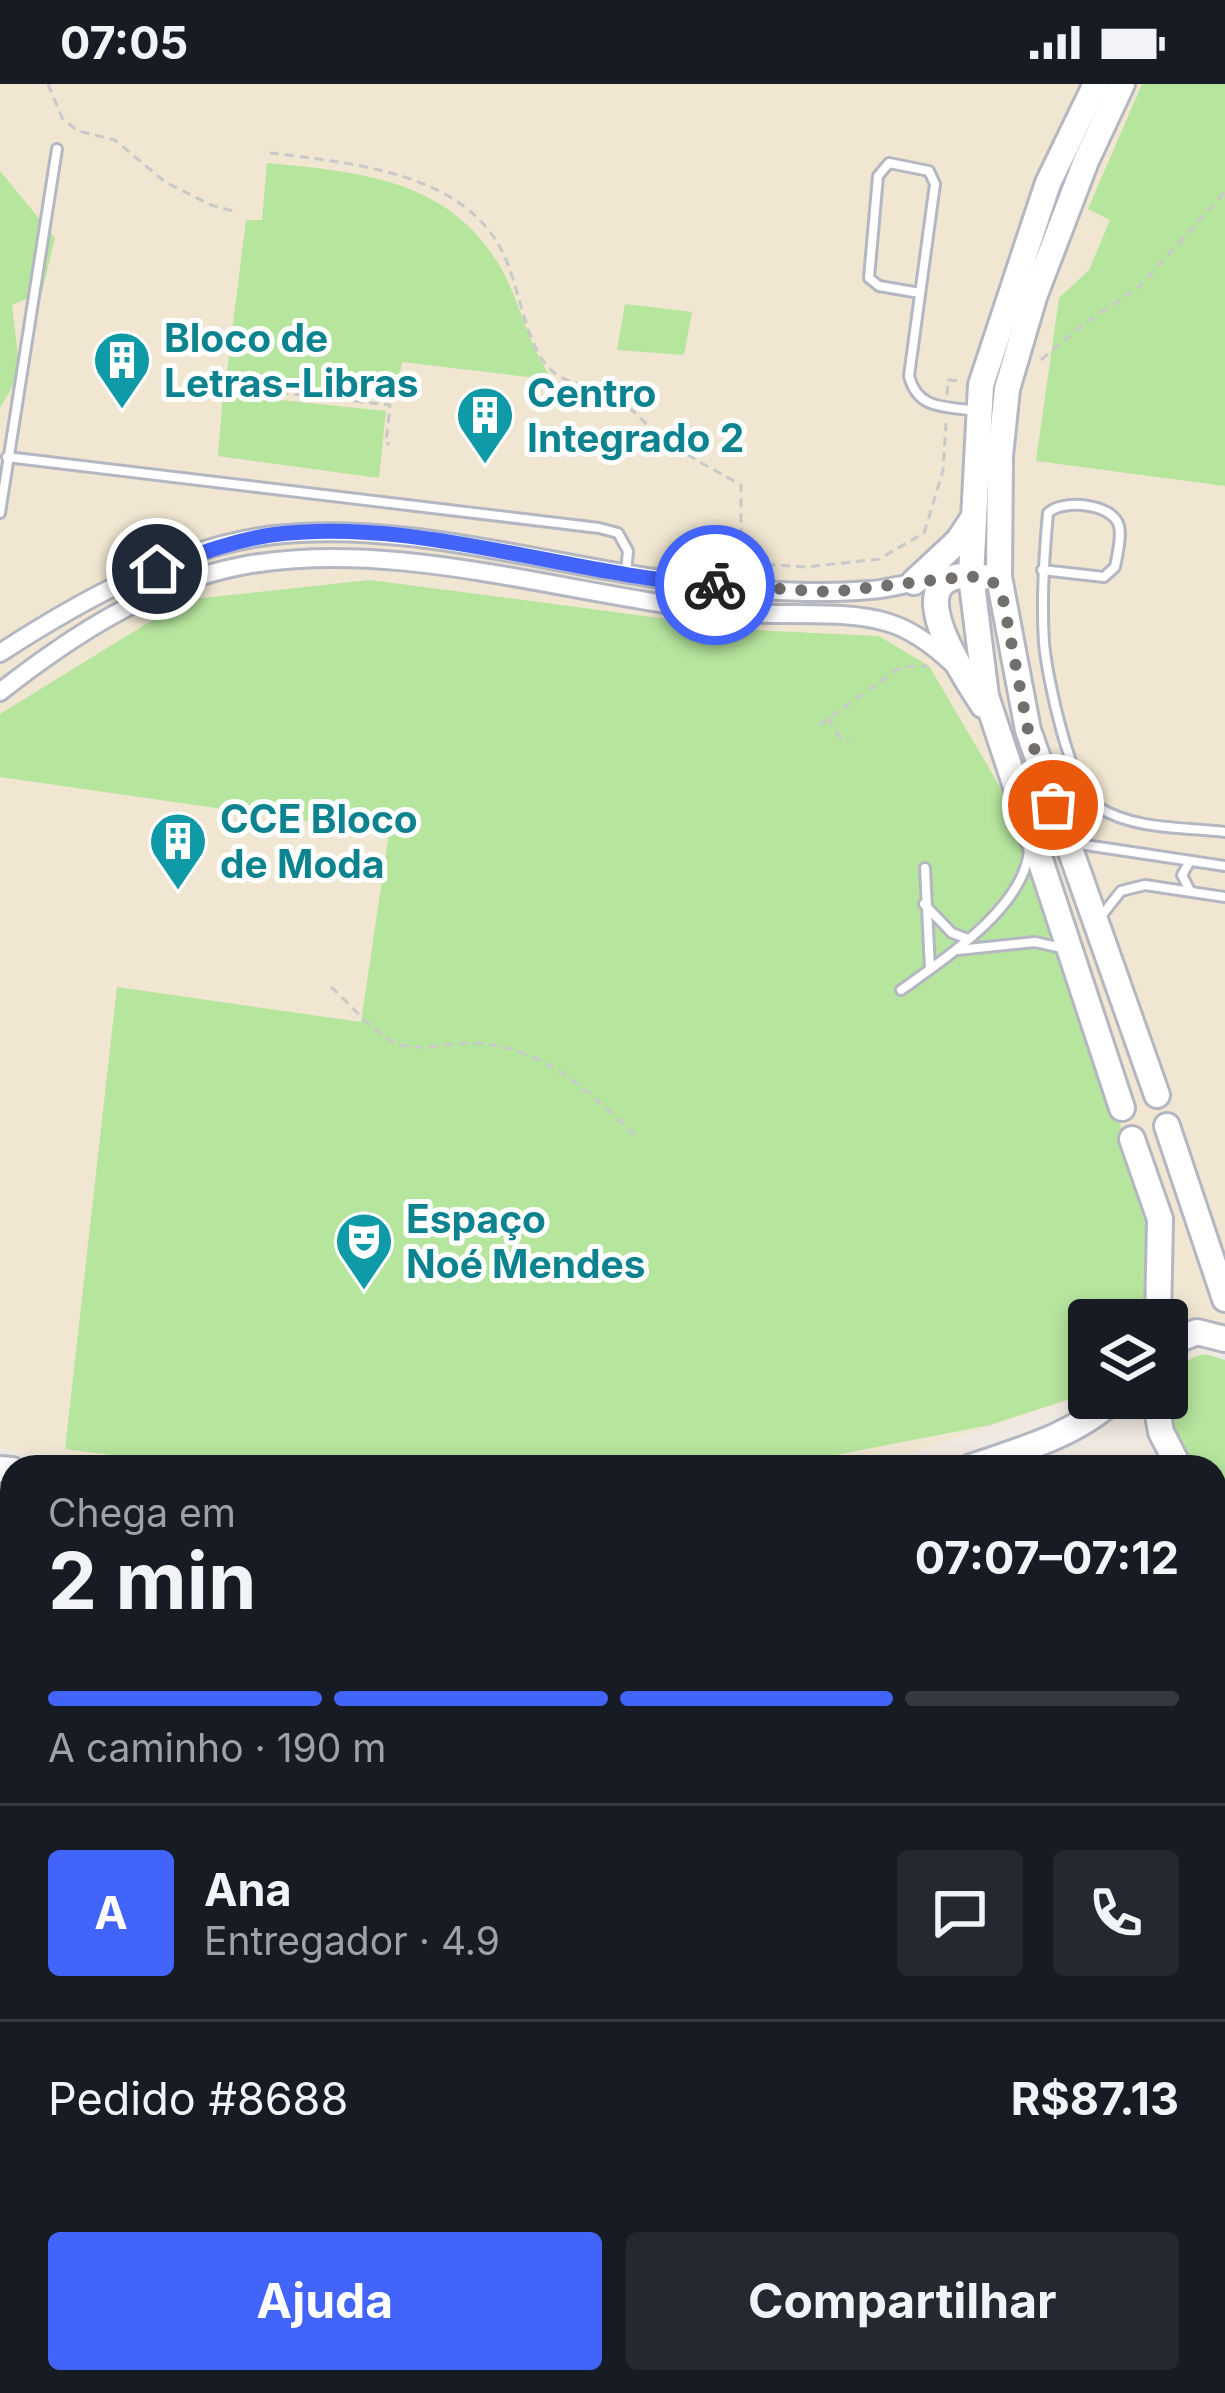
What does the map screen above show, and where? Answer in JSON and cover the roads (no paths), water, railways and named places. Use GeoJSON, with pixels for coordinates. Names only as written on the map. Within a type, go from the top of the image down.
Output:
{"type":"FeatureCollection","features":[{"type":"Feature","properties":{"kind":"main road"},"geometry":{"type":"LineString","coordinates":[[1096,84],[1048,183],[981,385],[972,520],[963,577],[994,723],[1122,1108]]}},
{"type":"Feature","properties":{"kind":"main road"},"geometry":{"type":"LineString","coordinates":[[1122,84],[1086,160],[1041,277],[1007,389],[1000,455],[1002,594],[1028,730],[1157,1095]]}},
{"type":"Feature","properties":{"kind":"main road"},"geometry":{"type":"LineString","coordinates":[[914,582],[958,541],[972,520]]}},
{"type":"Feature","properties":{"kind":"main road"},"geometry":{"type":"LineString","coordinates":[[994,723],[939,631],[935,606],[942,588],[963,577],[992,581],[1002,594]]}},
{"type":"Feature","properties":{"kind":"main road"},"geometry":{"type":"LineString","coordinates":[[1100,1040],[1136,1030]]}},
{"type":"Feature","properties":{"kind":"main road"},"geometry":{"type":"LineString","coordinates":[[1167,1126],[1225,1299]]}},
{"type":"Feature","properties":{"kind":"main road"},"geometry":{"type":"LineString","coordinates":[[1132,1139],[1160,1219],[1158,1299]]}},
{"type":"Feature","properties":{"kind":"main road"},"geometry":{"type":"LineString","coordinates":[[1188,1336],[1197,1332],[1225,1339]]}},
{"type":"Feature","properties":{"kind":"main road"},"geometry":{"type":"LineString","coordinates":[[1003,1455],[1088,1419]]}},
{"type":"Feature","properties":{"kind":"main road"},"geometry":{"type":"LineString","coordinates":[[1159,1419],[1173,1455]]}},
{"type":"Feature","properties":{"kind":"street"},"geometry":{"type":"LineString","coordinates":[[0,692],[8,668],[96,596],[230,543],[270,536],[374,534],[691,584],[832,592],[963,577]]}},
{"type":"Feature","properties":{"kind":"street"},"geometry":{"type":"LineString","coordinates":[[8,668],[148,598],[237,567],[292,559],[370,558],[729,612],[882,620],[906,629],[962,672]]}},
{"type":"Feature","properties":{"kind":"lane"},"geometry":{"type":"LineString","coordinates":[[0,513],[57,149]]}},
{"type":"Feature","properties":{"kind":"lane"},"geometry":{"type":"LineString","coordinates":[[920,293],[878,286],[869,278],[878,176],[889,163],[929,171],[933,177],[920,293],[909,376],[913,393],[921,401],[979,411]]}},
{"type":"Feature","properties":{"kind":"lane"},"geometry":{"type":"LineString","coordinates":[[7,458],[599,528],[618,533],[628,551],[626,573]]}},
{"type":"Feature","properties":{"kind":"lane"},"geometry":{"type":"LineString","coordinates":[[1042,570],[1104,577],[1115,567],[1120,528],[1115,518],[1105,511],[1054,506],[1048,513],[1042,570],[1044,646],[1080,788],[1094,806],[1117,816],[1225,832]]}},
{"type":"Feature","properties":{"kind":"lane"},"geometry":{"type":"LineString","coordinates":[[901,990],[957,950],[1019,887],[1030,838]]}},
{"type":"Feature","properties":{"kind":"lane"},"geometry":{"type":"LineString","coordinates":[[1066,842],[1225,866]]}},
{"type":"Feature","properties":{"kind":"lane"},"geometry":{"type":"LineString","coordinates":[[1190,861],[1182,875],[1190,892]]}},
{"type":"Feature","properties":{"kind":"lane"},"geometry":{"type":"LineString","coordinates":[[925,868],[930,970]]}},
{"type":"Feature","properties":{"kind":"lane"},"geometry":{"type":"LineString","coordinates":[[1097,921],[1121,891],[1145,885],[1225,897]]}},
{"type":"Feature","properties":{"kind":"lane"},"geometry":{"type":"LineString","coordinates":[[924,904],[952,933],[968,939]]}},
{"type":"Feature","properties":{"kind":"lane"},"geometry":{"type":"LineString","coordinates":[[957,950],[1035,942],[1070,950]]}},
{"type":"Feature","properties":{"kind":"place","name":"Bloco de Letras-Libras"},"geometry":{"type":"Point","coordinates":[122,411]}},
{"type":"Feature","properties":{"kind":"place","name":"Centro Integrado 2"},"geometry":{"type":"Point","coordinates":[485,466]}},
{"type":"Feature","properties":{"kind":"place","name":"CCE Bloco de Moda"},"geometry":{"type":"Point","coordinates":[178,892]}},
{"type":"Feature","properties":{"kind":"place","name":"Espaço Noé Mendes"},"geometry":{"type":"Point","coordinates":[364,1292]}}]}
